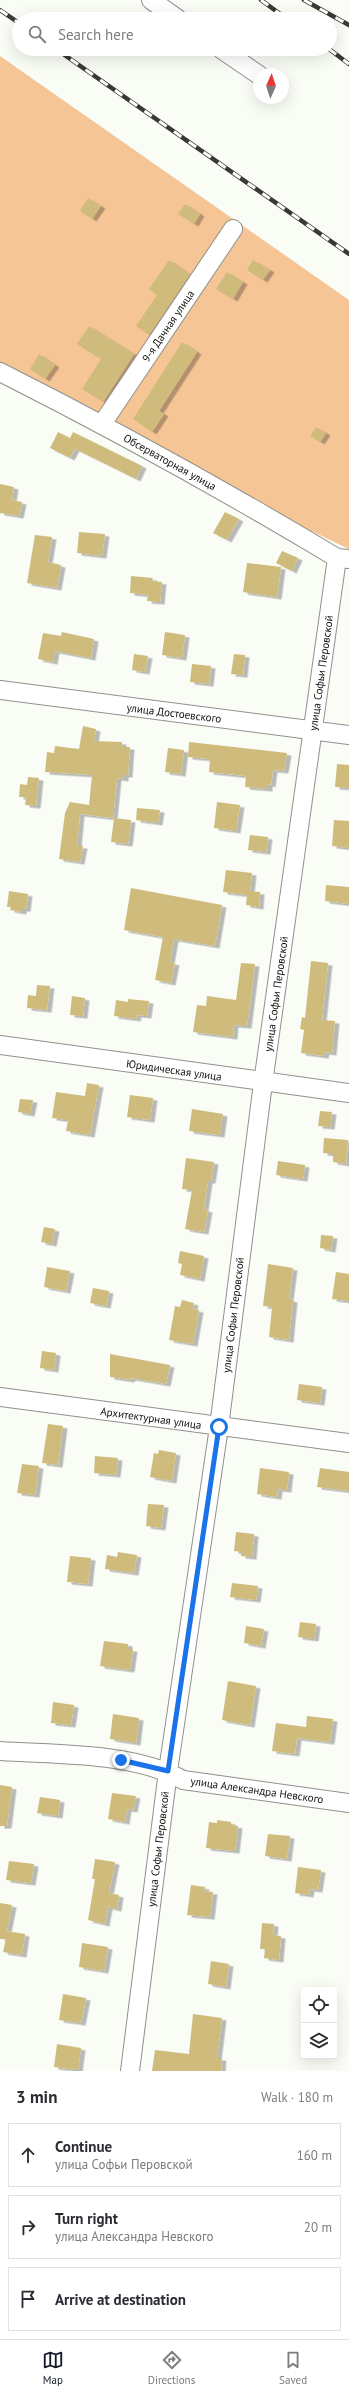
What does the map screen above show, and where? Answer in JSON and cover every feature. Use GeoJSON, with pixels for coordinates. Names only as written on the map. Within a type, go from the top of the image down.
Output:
{"type":"FeatureCollection","features":[{"type":"Feature","properties":{"kind":"street"},"geometry":{"type":"LineString","coordinates":[[151,0],[168,12]]}},
{"type":"Feature","properties":{"kind":"street"},"geometry":{"type":"LineString","coordinates":[[231,56],[253,71]]}},
{"type":"Feature","properties":{"kind":"street","name":"9-я Дачная улица"},"geometry":{"type":"LineString","coordinates":[[102,424],[233,229]]}},
{"type":"Feature","properties":{"kind":"street","name":"Обсерваторная улица"},"geometry":{"type":"LineString","coordinates":[[0,372],[102,424],[343,559]]}},
{"type":"Feature","properties":{"kind":"street","name":"улица Софьи Перовской"},"geometry":{"type":"LineString","coordinates":[[130,2071],[168,1771],[219,1427],[263,1083],[313,731],[343,559]]}},
{"type":"Feature","properties":{"kind":"street","name":"улица Достоевского"},"geometry":{"type":"LineString","coordinates":[[0,690],[349,735]]}},
{"type":"Feature","properties":{"kind":"street","name":"Юридическая улица"},"geometry":{"type":"LineString","coordinates":[[0,1044],[263,1083],[349,1093]]}},
{"type":"Feature","properties":{"kind":"street","name":"Архитектурная улица"},"geometry":{"type":"LineString","coordinates":[[0,1397],[349,1443]]}},
{"type":"Feature","properties":{"kind":"street","name":"улица Александра Невского"},"geometry":{"type":"LineString","coordinates":[[0,1752],[121,1760],[168,1771],[184,1780],[349,1803]]}},
{"type":"Feature","properties":{"kind":"shaded area"},"geometry":{"type":"Polygon","coordinates":[[[0,56],[349,300],[349,549],[282,517],[120,424],[101,418],[0,363],[0,56]]]}},
{"type":"Feature","properties":{"kind":"building"},"geometry":{"type":"Polygon","coordinates":[[[88,198],[101,206],[92,219],[80,211],[88,198]]]}},
{"type":"Feature","properties":{"kind":"building"},"geometry":{"type":"Polygon","coordinates":[[[185,204],[200,214],[194,224],[178,214],[185,204]]]}},
{"type":"Feature","properties":{"kind":"building"},"geometry":{"type":"Polygon","coordinates":[[[169,260],[190,275],[149,335],[136,326],[157,295],[149,289],[169,260]]]}},
{"type":"Feature","properties":{"kind":"building"},"geometry":{"type":"Polygon","coordinates":[[[253,260],[270,270],[263,280],[247,270],[253,260]]]}},
{"type":"Feature","properties":{"kind":"building"},"geometry":{"type":"Polygon","coordinates":[[[227,272],[243,282],[233,299],[216,289],[227,272]]]}},
{"type":"Feature","properties":{"kind":"building"},"geometry":{"type":"Polygon","coordinates":[[[89,326],[134,354],[103,402],[82,389],[101,359],[77,344],[89,326]]]}},
{"type":"Feature","properties":{"kind":"building"},"geometry":{"type":"Polygon","coordinates":[[[182,342],[197,352],[159,411],[164,414],[152,432],[133,419],[182,342]]]}},
{"type":"Feature","properties":{"kind":"building"},"geometry":{"type":"Polygon","coordinates":[[[39,354],[55,365],[45,379],[30,369],[39,354]]]}},
{"type":"Feature","properties":{"kind":"building"},"geometry":{"type":"Polygon","coordinates":[[[316,427],[326,433],[320,442],[310,436],[316,427]]]}},
{"type":"Feature","properties":{"kind":"building"},"geometry":{"type":"Polygon","coordinates":[[[58,432],[70,438],[73,432],[142,466],[136,479],[75,449],[70,458],[50,448],[58,432]]]}},
{"type":"Feature","properties":{"kind":"building"},"geometry":{"type":"Polygon","coordinates":[[[0,484],[14,487],[12,500],[22,502],[19,516],[0,513],[0,484]]]}},
{"type":"Feature","properties":{"kind":"building"},"geometry":{"type":"Polygon","coordinates":[[[225,512],[239,519],[227,540],[213,533],[225,512]]]}},
{"type":"Feature","properties":{"kind":"building"},"geometry":{"type":"Polygon","coordinates":[[[79,532],[105,534],[102,556],[77,553],[79,532]]]}},
{"type":"Feature","properties":{"kind":"building"},"geometry":{"type":"Polygon","coordinates":[[[35,535],[52,537],[48,562],[61,565],[57,588],[27,583],[35,535]]]}},
{"type":"Feature","properties":{"kind":"building"},"geometry":{"type":"Polygon","coordinates":[[[282,551],[298,558],[292,571],[276,563],[282,551]]]}},
{"type":"Feature","properties":{"kind":"building"},"geometry":{"type":"Polygon","coordinates":[[[247,563],[281,567],[277,597],[243,592],[247,563]]]}},
{"type":"Feature","properties":{"kind":"building"},"geometry":{"type":"Polygon","coordinates":[[[131,576],[153,578],[152,581],[162,582],[160,602],[147,601],[148,595],[130,593],[131,576]]]}},
{"type":"Feature","properties":{"kind":"building"},"geometry":{"type":"Polygon","coordinates":[[[62,632],[94,639],[91,658],[55,651],[53,662],[38,659],[43,633],[61,636],[62,632]]]}},
{"type":"Feature","properties":{"kind":"building"},"geometry":{"type":"Polygon","coordinates":[[[165,632],[185,635],[182,658],[162,655],[165,632]]]}},
{"type":"Feature","properties":{"kind":"building"},"geometry":{"type":"Polygon","coordinates":[[[134,654],[148,656],[145,672],[132,670],[134,654]]]}},
{"type":"Feature","properties":{"kind":"building"},"geometry":{"type":"Polygon","coordinates":[[[234,654],[245,655],[243,675],[231,674],[234,654]]]}},
{"type":"Feature","properties":{"kind":"building"},"geometry":{"type":"Polygon","coordinates":[[[192,664],[211,666],[209,684],[190,682],[192,664]]]}},
{"type":"Feature","properties":{"kind":"building"},"geometry":{"type":"Polygon","coordinates":[[[83,726],[96,729],[94,741],[122,742],[122,747],[130,747],[128,775],[124,775],[124,779],[117,778],[113,818],[80,814],[77,846],[83,846],[80,862],[59,859],[65,813],[70,802],[89,805],[92,775],[45,772],[47,752],[54,753],[55,746],[79,749],[83,726]]]}},
{"type":"Feature","properties":{"kind":"building"},"geometry":{"type":"Polygon","coordinates":[[[189,742],[287,753],[284,771],[273,770],[271,785],[268,784],[268,789],[245,787],[246,776],[209,772],[210,759],[188,757],[189,742]]]}},
{"type":"Feature","properties":{"kind":"building"},"geometry":{"type":"Polygon","coordinates":[[[168,748],[184,750],[181,774],[165,772],[168,748]]]}},
{"type":"Feature","properties":{"kind":"building"},"geometry":{"type":"Polygon","coordinates":[[[337,764],[349,765],[349,788],[335,787],[337,764]]]}},
{"type":"Feature","properties":{"kind":"building"},"geometry":{"type":"Polygon","coordinates":[[[28,777],[39,778],[36,806],[25,805],[26,797],[19,797],[20,784],[27,785],[28,777]]]}},
{"type":"Feature","properties":{"kind":"building"},"geometry":{"type":"Polygon","coordinates":[[[217,802],[240,805],[236,831],[214,828],[217,802]]]}},
{"type":"Feature","properties":{"kind":"building"},"geometry":{"type":"Polygon","coordinates":[[[137,808],[160,810],[158,823],[136,820],[137,808]]]}},
{"type":"Feature","properties":{"kind":"building"},"geometry":{"type":"Polygon","coordinates":[[[114,818],[131,820],[128,844],[111,842],[114,818]]]}},
{"type":"Feature","properties":{"kind":"building"},"geometry":{"type":"Polygon","coordinates":[[[334,820],[349,821],[349,848],[332,846],[334,820]]]}},
{"type":"Feature","properties":{"kind":"building"},"geometry":{"type":"Polygon","coordinates":[[[250,835],[268,837],[266,852],[248,850],[250,835]]]}},
{"type":"Feature","properties":{"kind":"building"},"geometry":{"type":"Polygon","coordinates":[[[226,870],[252,873],[250,891],[260,892],[259,907],[246,905],[247,895],[223,892],[226,870]]]}},
{"type":"Feature","properties":{"kind":"building"},"geometry":{"type":"Polygon","coordinates":[[[326,885],[349,887],[349,904],[325,901],[326,885]]]}},
{"type":"Feature","properties":{"kind":"building"},"geometry":{"type":"Polygon","coordinates":[[[131,888],[222,905],[215,946],[174,939],[170,962],[175,963],[171,983],[155,980],[163,937],[124,930],[131,888]]]}},
{"type":"Feature","properties":{"kind":"building"},"geometry":{"type":"Polygon","coordinates":[[[9,891],[28,894],[26,909],[22,909],[22,912],[10,910],[11,907],[7,907],[9,891]]]}},
{"type":"Feature","properties":{"kind":"building"},"geometry":{"type":"Polygon","coordinates":[[[311,961],[328,963],[322,1020],[335,1021],[332,1053],[325,1052],[324,1056],[301,1053],[304,1030],[300,1029],[302,1017],[305,1018],[311,961]]]}},
{"type":"Feature","properties":{"kind":"building"},"geometry":{"type":"Polygon","coordinates":[[[241,963],[255,964],[247,1026],[234,1025],[233,1037],[193,1032],[197,1005],[206,1006],[207,996],[236,1000],[241,963]]]}},
{"type":"Feature","properties":{"kind":"building"},"geometry":{"type":"Polygon","coordinates":[[[37,985],[50,986],[47,1010],[27,1008],[28,995],[36,996],[37,985]]]}},
{"type":"Feature","properties":{"kind":"building"},"geometry":{"type":"Polygon","coordinates":[[[72,996],[85,998],[83,1016],[70,1015],[72,996]]]}},
{"type":"Feature","properties":{"kind":"building"},"geometry":{"type":"Polygon","coordinates":[[[128,999],[149,1001],[147,1016],[137,1015],[136,1019],[114,1016],[116,1000],[128,1002],[128,999]]]}},
{"type":"Feature","properties":{"kind":"building"},"geometry":{"type":"Polygon","coordinates":[[[87,1083],[99,1085],[90,1135],[66,1131],[68,1120],[52,1118],[56,1092],[85,1096],[87,1083]]]}},
{"type":"Feature","properties":{"kind":"building"},"geometry":{"type":"Polygon","coordinates":[[[130,1095],[153,1098],[150,1120],[127,1117],[130,1095]]]}},
{"type":"Feature","properties":{"kind":"building"},"geometry":{"type":"Polygon","coordinates":[[[20,1099],[33,1100],[30,1114],[18,1112],[20,1099]]]}},
{"type":"Feature","properties":{"kind":"building"},"geometry":{"type":"Polygon","coordinates":[[[192,1109],[223,1114],[220,1135],[189,1131],[192,1109]]]}},
{"type":"Feature","properties":{"kind":"building"},"geometry":{"type":"Polygon","coordinates":[[[320,1111],[332,1112],[330,1127],[318,1126],[320,1111]]]}},
{"type":"Feature","properties":{"kind":"building"},"geometry":{"type":"Polygon","coordinates":[[[324,1138],[348,1140],[346,1164],[333,1162],[333,1154],[323,1153],[324,1138]]]}},
{"type":"Feature","properties":{"kind":"building"},"geometry":{"type":"Polygon","coordinates":[[[186,1158],[214,1162],[211,1181],[208,1181],[204,1209],[208,1210],[204,1232],[185,1229],[192,1190],[182,1189],[186,1158]]]}},
{"type":"Feature","properties":{"kind":"building"},"geometry":{"type":"Polygon","coordinates":[[[278,1161],[305,1165],[303,1179],[276,1175],[278,1161]]]}},
{"type":"Feature","properties":{"kind":"building"},"geometry":{"type":"Polygon","coordinates":[[[44,1227],[55,1229],[52,1244],[41,1242],[44,1227]]]}},
{"type":"Feature","properties":{"kind":"building"},"geometry":{"type":"Polygon","coordinates":[[[321,1235],[333,1236],[331,1250],[320,1248],[321,1235]]]}},
{"type":"Feature","properties":{"kind":"building"},"geometry":{"type":"Polygon","coordinates":[[[180,1251],[204,1256],[200,1279],[180,1275],[182,1264],[178,1263],[180,1251]]]}},
{"type":"Feature","properties":{"kind":"building"},"geometry":{"type":"Polygon","coordinates":[[[268,1264],[293,1268],[289,1299],[293,1300],[289,1340],[269,1337],[272,1307],[263,1306],[268,1264]]]}},
{"type":"Feature","properties":{"kind":"building"},"geometry":{"type":"Polygon","coordinates":[[[47,1267],[70,1271],[66,1291],[44,1287],[47,1267]]]}},
{"type":"Feature","properties":{"kind":"building"},"geometry":{"type":"Polygon","coordinates":[[[336,1272],[349,1274],[349,1301],[332,1299],[336,1272]]]}},
{"type":"Feature","properties":{"kind":"building"},"geometry":{"type":"Polygon","coordinates":[[[93,1288],[109,1291],[106,1306],[90,1303],[93,1288]]]}},
{"type":"Feature","properties":{"kind":"building"},"geometry":{"type":"Polygon","coordinates":[[[182,1300],[194,1303],[193,1309],[199,1310],[193,1344],[169,1340],[175,1306],[180,1307],[182,1300]]]}},
{"type":"Feature","properties":{"kind":"building"},"geometry":{"type":"Polygon","coordinates":[[[42,1351],[56,1353],[54,1370],[40,1368],[42,1351]]]}},
{"type":"Feature","properties":{"kind":"building"},"geometry":{"type":"Polygon","coordinates":[[[110,1354],[170,1365],[166,1384],[131,1378],[130,1380],[110,1377],[110,1354]]]}},
{"type":"Feature","properties":{"kind":"building"},"geometry":{"type":"Polygon","coordinates":[[[299,1384],[322,1387],[320,1403],[297,1400],[299,1384]]]}},
{"type":"Feature","properties":{"kind":"building"},"geometry":{"type":"Polygon","coordinates":[[[48,1424],[63,1426],[58,1465],[42,1463],[48,1424]]]}},
{"type":"Feature","properties":{"kind":"building"},"geometry":{"type":"Polygon","coordinates":[[[159,1450],[176,1453],[172,1481],[150,1477],[154,1453],[158,1454],[159,1450]]]}},
{"type":"Feature","properties":{"kind":"building"},"geometry":{"type":"Polygon","coordinates":[[[95,1456],[118,1458],[116,1475],[94,1473],[95,1456]]]}},
{"type":"Feature","properties":{"kind":"building"},"geometry":{"type":"Polygon","coordinates":[[[22,1464],[39,1466],[35,1495],[17,1493],[22,1464]]]}},
{"type":"Feature","properties":{"kind":"building"},"geometry":{"type":"Polygon","coordinates":[[[260,1468],[289,1472],[287,1490],[278,1489],[277,1497],[257,1494],[260,1468]]]}},
{"type":"Feature","properties":{"kind":"building"},"geometry":{"type":"Polygon","coordinates":[[[320,1468],[349,1472],[349,1491],[317,1487],[320,1468]]]}},
{"type":"Feature","properties":{"kind":"building"},"geometry":{"type":"Polygon","coordinates":[[[148,1504],[164,1505],[161,1528],[146,1526],[148,1504]]]}},
{"type":"Feature","properties":{"kind":"building"},"geometry":{"type":"Polygon","coordinates":[[[236,1532],[254,1534],[252,1557],[241,1556],[241,1552],[234,1551],[236,1532]]]}},
{"type":"Feature","properties":{"kind":"building"},"geometry":{"type":"Polygon","coordinates":[[[118,1552],[137,1555],[134,1573],[105,1569],[107,1555],[117,1557],[118,1552]]]}},
{"type":"Feature","properties":{"kind":"building"},"geometry":{"type":"Polygon","coordinates":[[[70,1556],[91,1558],[88,1584],[67,1582],[70,1556]]]}},
{"type":"Feature","properties":{"kind":"building"},"geometry":{"type":"Polygon","coordinates":[[[232,1583],[258,1586],[256,1600],[230,1597],[232,1583]]]}},
{"type":"Feature","properties":{"kind":"building"},"geometry":{"type":"Polygon","coordinates":[[[300,1622],[316,1624],[314,1639],[298,1637],[300,1622]]]}},
{"type":"Feature","properties":{"kind":"building"},"geometry":{"type":"Polygon","coordinates":[[[246,1626],[264,1629],[261,1646],[244,1643],[246,1626]]]}},
{"type":"Feature","properties":{"kind":"building"},"geometry":{"type":"Polygon","coordinates":[[[104,1641],[128,1644],[128,1649],[133,1649],[130,1670],[100,1666],[104,1641]]]}},
{"type":"Feature","properties":{"kind":"building"},"geometry":{"type":"Polygon","coordinates":[[[228,1681],[256,1686],[250,1725],[222,1720],[228,1681]]]}},
{"type":"Feature","properties":{"kind":"building"},"geometry":{"type":"Polygon","coordinates":[[[53,1702],[74,1705],[71,1725],[51,1723],[53,1702]]]}},
{"type":"Feature","properties":{"kind":"building"},"geometry":{"type":"Polygon","coordinates":[[[113,1714],[139,1718],[136,1743],[110,1739],[113,1714]]]}},
{"type":"Feature","properties":{"kind":"building"},"geometry":{"type":"Polygon","coordinates":[[[307,1716],[333,1719],[330,1742],[297,1738],[295,1754],[272,1751],[276,1723],[306,1727],[307,1716]]]}},
{"type":"Feature","properties":{"kind":"building"},"geometry":{"type":"Polygon","coordinates":[[[0,1785],[12,1787],[7,1826],[0,1826],[0,1785]]]}},
{"type":"Feature","properties":{"kind":"building"},"geometry":{"type":"Polygon","coordinates":[[[112,1793],[136,1796],[133,1810],[127,1809],[125,1822],[108,1819],[112,1793]]]}},
{"type":"Feature","properties":{"kind":"building"},"geometry":{"type":"Polygon","coordinates":[[[40,1797],[60,1800],[58,1816],[37,1813],[40,1797]]]}},
{"type":"Feature","properties":{"kind":"building"},"geometry":{"type":"Polygon","coordinates":[[[217,1820],[231,1822],[231,1825],[238,1826],[235,1851],[206,1848],[209,1822],[217,1823],[217,1820]]]}},
{"type":"Feature","properties":{"kind":"building"},"geometry":{"type":"Polygon","coordinates":[[[268,1834],[290,1836],[287,1859],[265,1856],[268,1834]]]}},
{"type":"Feature","properties":{"kind":"building"},"geometry":{"type":"Polygon","coordinates":[[[95,1859],[115,1862],[109,1893],[119,1895],[117,1909],[108,1907],[105,1924],[88,1920],[95,1879],[92,1879],[95,1859]]]}},
{"type":"Feature","properties":{"kind":"building"},"geometry":{"type":"Polygon","coordinates":[[[9,1861],[34,1864],[31,1883],[6,1880],[9,1861]]]}},
{"type":"Feature","properties":{"kind":"building"},"geometry":{"type":"Polygon","coordinates":[[[298,1867],[321,1870],[318,1890],[310,1889],[309,1895],[295,1893],[298,1867]]]}},
{"type":"Feature","properties":{"kind":"building"},"geometry":{"type":"Polygon","coordinates":[[[191,1885],[205,1887],[204,1891],[213,1892],[210,1917],[187,1915],[191,1885]]]}},
{"type":"Feature","properties":{"kind":"building"},"geometry":{"type":"Polygon","coordinates":[[[0,1903],[12,1905],[7,1931],[25,1934],[22,1955],[3,1952],[6,1939],[0,1939],[0,1903]]]}},
{"type":"Feature","properties":{"kind":"building"},"geometry":{"type":"Polygon","coordinates":[[[262,1923],[274,1924],[273,1935],[281,1936],[279,1960],[264,1958],[265,1949],[260,1949],[262,1923]]]}},
{"type":"Feature","properties":{"kind":"building"},"geometry":{"type":"Polygon","coordinates":[[[82,1943],[108,1947],[104,1971],[79,1967],[82,1943]]]}},
{"type":"Feature","properties":{"kind":"building"},"geometry":{"type":"Polygon","coordinates":[[[211,1961],[229,1964],[226,1987],[208,1984],[211,1961]]]}},
{"type":"Feature","properties":{"kind":"building"},"geometry":{"type":"Polygon","coordinates":[[[63,1994],[86,1998],[81,2023],[59,2020],[63,1994]]]}},
{"type":"Feature","properties":{"kind":"building"},"geometry":{"type":"Polygon","coordinates":[[[193,2014],[222,2018],[217,2058],[222,2058],[221,2071],[152,2071],[155,2050],[189,2054],[193,2014]]]}},
{"type":"Feature","properties":{"kind":"building"},"geometry":{"type":"Polygon","coordinates":[[[57,2044],[81,2048],[78,2070],[54,2067],[57,2044]]]}},
{"type":"Feature","properties":{"kind":"railway"},"geometry":{"type":"LineString","coordinates":[[261,0],[277,12]]}},
{"type":"Feature","properties":{"kind":"railway"},"geometry":{"type":"LineString","coordinates":[[304,0],[326,12]]}},
{"type":"Feature","properties":{"kind":"railway"},"geometry":{"type":"LineString","coordinates":[[0,10],[12,18]]}},
{"type":"Feature","properties":{"kind":"railway"},"geometry":{"type":"LineString","coordinates":[[337,18],[349,25]]}},
{"type":"Feature","properties":{"kind":"railway"},"geometry":{"type":"LineString","coordinates":[[337,55],[349,64]]}},
{"type":"Feature","properties":{"kind":"railway"},"geometry":{"type":"LineString","coordinates":[[66,56],[349,254]]}},
{"type":"Feature","properties":{"kind":"route"},"geometry":{"type":"LineString","coordinates":[[121,1760],[168,1771],[219,1427]]}}]}
